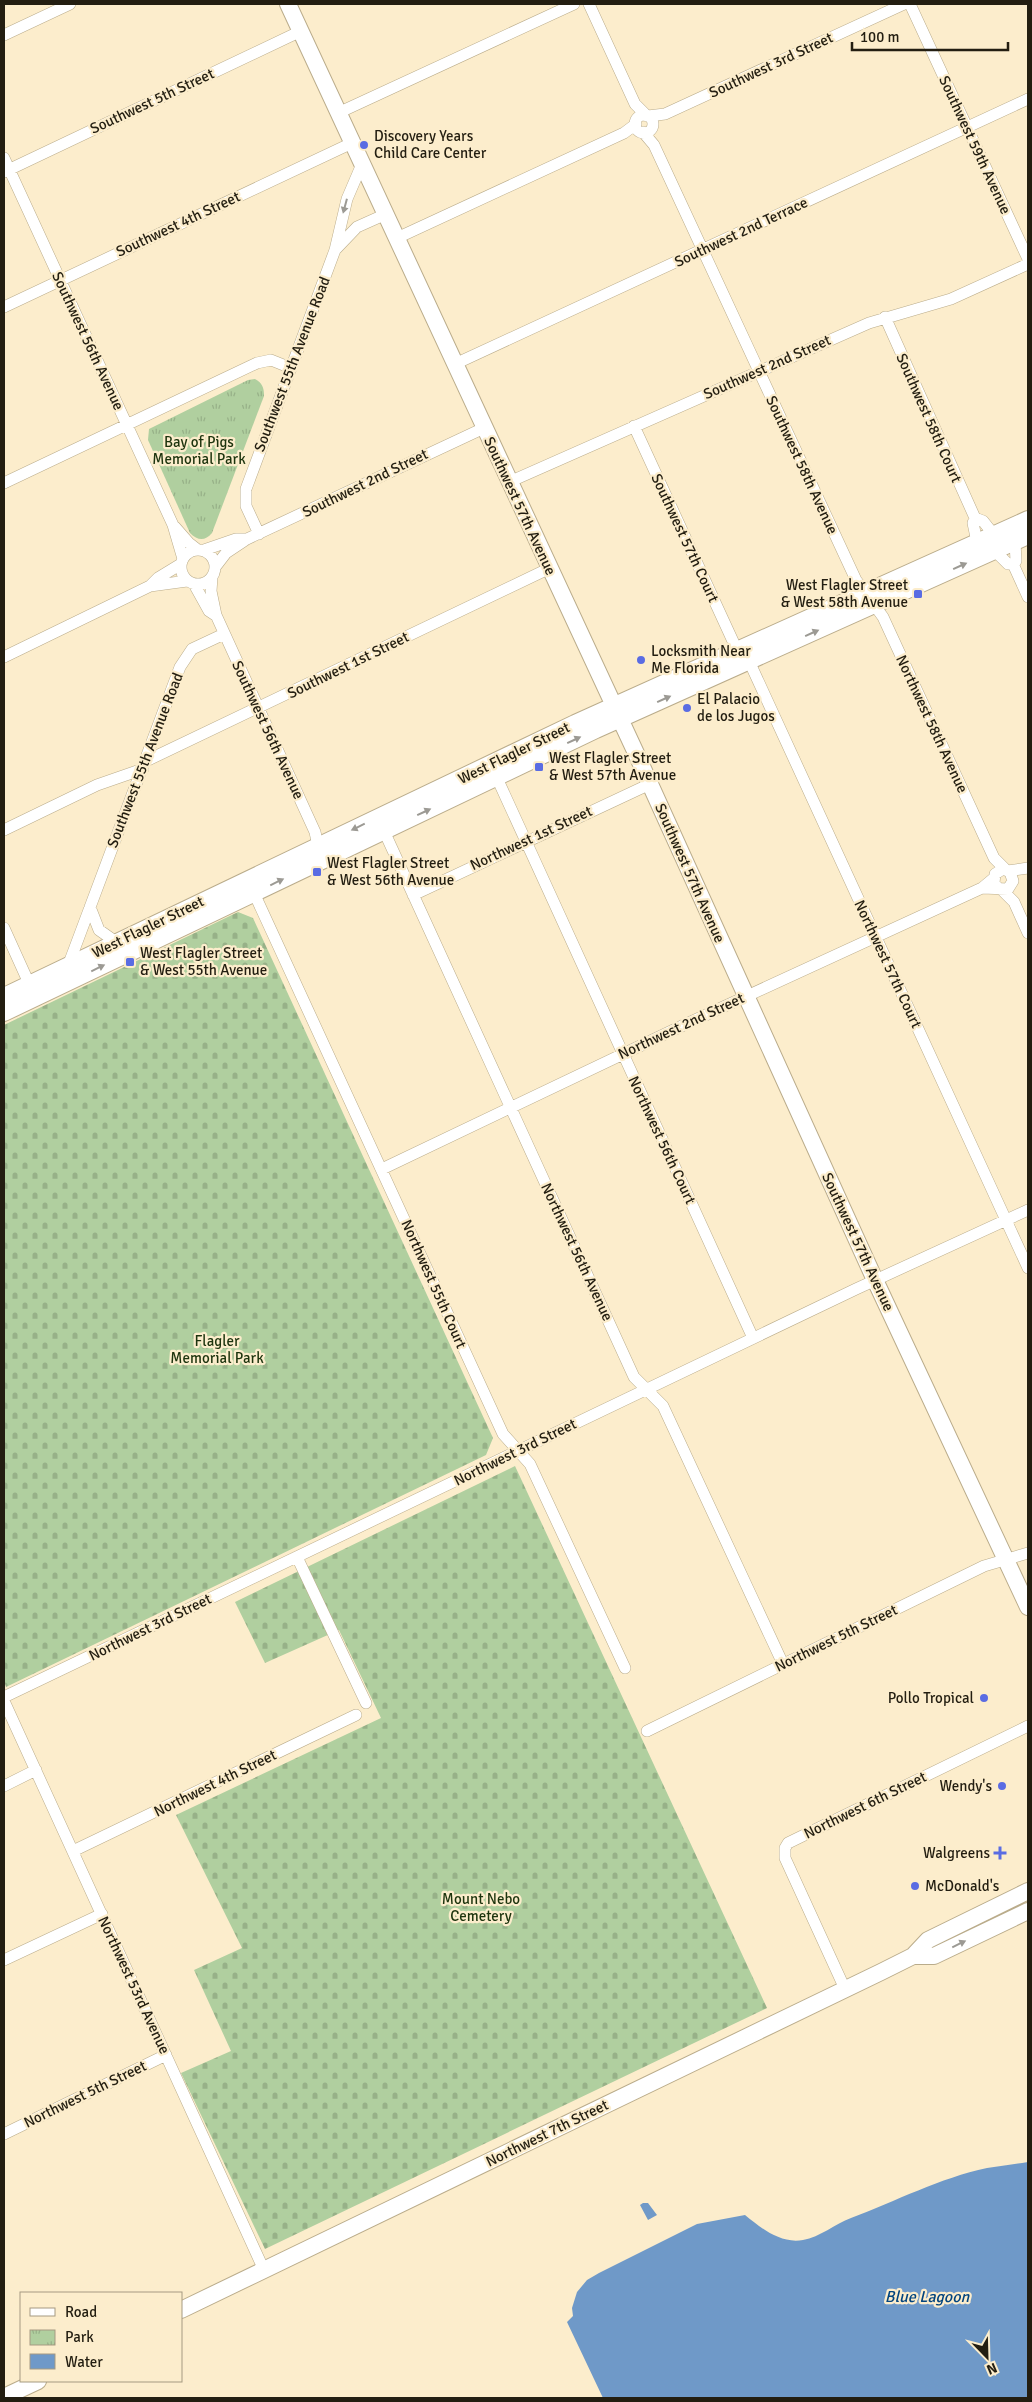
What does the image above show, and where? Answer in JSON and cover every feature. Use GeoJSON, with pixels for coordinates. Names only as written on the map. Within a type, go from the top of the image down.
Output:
{"type":"FeatureCollection","features":[{"type":"Feature","properties":{"kind":"main road","name":"Southwest 57th Avenue"},"geometry":{"type":"LineString","coordinates":[[288,4],[650,784],[875,1280],[1028,1607]]}},
{"type":"Feature","properties":{"kind":"main road","name":"West Flagler Street"},"geometry":{"type":"LineString","coordinates":[[4,996],[54,989],[497,778],[737,650],[870,599],[994,543],[1028,519]]}},
{"type":"Feature","properties":{"kind":"main road","name":"West Flagler Street"},"geometry":{"type":"LineString","coordinates":[[4,1013],[68,966],[402,806],[616,713],[749,661],[978,542],[994,543],[1021,539]]}},
{"type":"Feature","properties":{"kind":"main road"},"geometry":{"type":"LineString","coordinates":[[384,831],[402,806]]}},
{"type":"Feature","properties":{"kind":"main road"},"geometry":{"type":"LineString","coordinates":[[301,871],[312,858],[318,846]]}},
{"type":"Feature","properties":{"kind":"main road"},"geometry":{"type":"LineString","coordinates":[[54,989],[64,976],[68,966]]}},
{"type":"Feature","properties":{"kind":"main road","name":"Northwest 7th Street"},"geometry":{"type":"LineString","coordinates":[[182,2310],[913,1956],[928,1940],[1028,1891]]}},
{"type":"Feature","properties":{"kind":"main road","name":"Northwest 7th Street"},"geometry":{"type":"LineString","coordinates":[[913,1956],[934,1956],[1028,1911]]}},
{"type":"Feature","properties":{"kind":"main road"},"geometry":{"type":"LineString","coordinates":[[4,2397],[36,2382]]}},
{"type":"Feature","properties":{"kind":"street"},"geometry":{"type":"LineString","coordinates":[[4,35],[70,4]]}},
{"type":"Feature","properties":{"kind":"street"},"geometry":{"type":"LineString","coordinates":[[338,113],[574,4]]}},
{"type":"Feature","properties":{"kind":"street","name":"Southwest 58th Avenue"},"geometry":{"type":"LineString","coordinates":[[589,4],[856,580],[870,599]]}},
{"type":"Feature","properties":{"kind":"street","name":"Southwest 3rd Street"},"geometry":{"type":"LineString","coordinates":[[397,238],[904,4]]}},
{"type":"Feature","properties":{"kind":"street","name":"Southwest 59th Avenue"},"geometry":{"type":"LineString","coordinates":[[910,4],[1028,259]]}},
{"type":"Feature","properties":{"kind":"street","name":"Southwest 5th Street"},"geometry":{"type":"LineString","coordinates":[[6,170],[301,31]]}},
{"type":"Feature","properties":{"kind":"street","name":"Southwest 2nd Terrace"},"geometry":{"type":"LineString","coordinates":[[455,364],[1028,99]]}},
{"type":"Feature","properties":{"kind":"street","name":"Southwest 4th Street"},"geometry":{"type":"LineString","coordinates":[[4,307],[352,143]]}},
{"type":"Feature","properties":{"kind":"street","name":"Southwest 56th Avenue"},"geometry":{"type":"LineString","coordinates":[[4,158],[6,170],[60,280],[173,525],[182,561]]}},
{"type":"Feature","properties":{"kind":"street","name":"Southwest 55th Avenue Road"},"geometry":{"type":"LineString","coordinates":[[258,534],[247,510],[245,493],[335,250],[347,199],[362,164]]}},
{"type":"Feature","properties":{"kind":"street","name":"Southwest 55th Avenue Road"},"geometry":{"type":"LineString","coordinates":[[335,250],[357,227],[386,214]]}},
{"type":"Feature","properties":{"kind":"street","name":"Southwest 2nd Street"},"geometry":{"type":"LineString","coordinates":[[509,482],[758,371],[885,317],[951,299],[1028,264]]}},
{"type":"Feature","properties":{"kind":"street","name":"Southwest 58th Court"},"geometry":{"type":"LineString","coordinates":[[885,317],[976,518],[983,521],[994,543],[1008,564],[1013,564]]}},
{"type":"Feature","properties":{"kind":"street"},"geometry":{"type":"LineString","coordinates":[[4,483],[260,362],[274,361],[291,368]]}},
{"type":"Feature","properties":{"kind":"street","name":"Southwest 57th Court"},"geometry":{"type":"LineString","coordinates":[[634,426],[737,650]]}},
{"type":"Feature","properties":{"kind":"street","name":"Southwest 2nd Street"},"geometry":{"type":"LineString","coordinates":[[216,566],[226,553],[247,539],[484,428]]}},
{"type":"Feature","properties":{"kind":"street","name":"Southwest 58th Court"},"geometry":{"type":"LineString","coordinates":[[976,518],[973,523],[978,542]]}},
{"type":"Feature","properties":{"kind":"street","name":"Southwest 56th Avenue"},"geometry":{"type":"LineString","coordinates":[[173,525],[188,543],[201,550]]}},
{"type":"Feature","properties":{"kind":"street","name":"Southwest 2nd Street"},"geometry":{"type":"LineString","coordinates":[[201,550],[236,539],[247,539]]}},
{"type":"Feature","properties":{"kind":"street"},"geometry":{"type":"LineString","coordinates":[[1021,539],[1016,561],[1013,564],[1028,597]]}},
{"type":"Feature","properties":{"kind":"street"},"geometry":{"type":"LineString","coordinates":[[4,657],[150,586],[182,561],[189,552],[201,550],[211,555],[216,566],[212,577],[202,584],[191,582],[150,586]]}},
{"type":"Feature","properties":{"kind":"street"},"geometry":{"type":"LineString","coordinates":[[182,561],[182,575],[191,582]]}},
{"type":"Feature","properties":{"kind":"street","name":"Southwest 1st Street"},"geometry":{"type":"LineString","coordinates":[[4,830],[97,785],[145,765],[258,708],[550,568]]}},
{"type":"Feature","properties":{"kind":"street","name":"Southwest 56th Avenue"},"geometry":{"type":"LineString","coordinates":[[212,577],[211,590],[216,615],[315,832],[318,846]]}},
{"type":"Feature","properties":{"kind":"street","name":"Southwest 56th Avenue"},"geometry":{"type":"LineString","coordinates":[[191,582],[209,611],[216,615]]}},
{"type":"Feature","properties":{"kind":"street","name":"Northwest 58th Avenue"},"geometry":{"type":"LineString","coordinates":[[870,599],[882,616],[994,858],[1010,876]]}},
{"type":"Feature","properties":{"kind":"street","name":"Southwest 55th Avenue Road"},"geometry":{"type":"LineString","coordinates":[[68,966],[184,659],[192,649],[224,634]]}},
{"type":"Feature","properties":{"kind":"street","name":"Northwest 57th Court"},"geometry":{"type":"LineString","coordinates":[[749,661],[1028,1268]]}},
{"type":"Feature","properties":{"kind":"street","name":"Northwest 56th Court"},"geometry":{"type":"LineString","coordinates":[[497,778],[753,1338]]}},
{"type":"Feature","properties":{"kind":"street","name":"Northwest 1st Street"},"geometry":{"type":"LineString","coordinates":[[413,894],[586,812],[650,784]]}},
{"type":"Feature","properties":{"kind":"street","name":"Northwest 56th Avenue"},"geometry":{"type":"LineString","coordinates":[[384,831],[634,1377],[663,1406],[783,1664]]}},
{"type":"Feature","properties":{"kind":"street","name":"Northwest 58th Avenue"},"geometry":{"type":"LineString","coordinates":[[994,858],[997,882]]}},
{"type":"Feature","properties":{"kind":"street","name":"Northwest 2nd Street"},"geometry":{"type":"LineString","coordinates":[[1010,876],[1027,868]]}},
{"type":"Feature","properties":{"kind":"street","name":"Northwest 2nd Street"},"geometry":{"type":"LineString","coordinates":[[997,882],[1000,870],[1010,876]]}},
{"type":"Feature","properties":{"kind":"street"},"geometry":{"type":"LineString","coordinates":[[1010,876],[1014,902]]}},
{"type":"Feature","properties":{"kind":"street","name":"Northwest 2nd Street"},"geometry":{"type":"LineString","coordinates":[[997,882],[1008,888],[1010,876]]}},
{"type":"Feature","properties":{"kind":"street"},"geometry":{"type":"LineString","coordinates":[[997,882],[1014,902],[1028,932]]}},
{"type":"Feature","properties":{"kind":"street","name":"Northwest 2nd Street"},"geometry":{"type":"LineString","coordinates":[[382,1169],[745,996],[997,882]]}},
{"type":"Feature","properties":{"kind":"street","name":"Northwest 55th Court"},"geometry":{"type":"LineString","coordinates":[[254,894],[503,1434],[530,1464],[625,1668]]}},
{"type":"Feature","properties":{"kind":"street"},"geometry":{"type":"LineString","coordinates":[[90,907],[99,930],[116,942]]}},
{"type":"Feature","properties":{"kind":"street"},"geometry":{"type":"LineString","coordinates":[[4,928],[33,991]]}},
{"type":"Feature","properties":{"kind":"street","name":"Northwest 3rd Street"},"geometry":{"type":"LineString","coordinates":[[4,1699],[753,1338],[1028,1210]]}},
{"type":"Feature","properties":{"kind":"street","name":"Northwest 5th Street"},"geometry":{"type":"LineString","coordinates":[[648,1731],[984,1566],[1028,1553]]}},
{"type":"Feature","properties":{"kind":"street"},"geometry":{"type":"LineString","coordinates":[[297,1557],[366,1703]]}},
{"type":"Feature","properties":{"kind":"street","name":"Northwest 53rd Avenue"},"geometry":{"type":"LineString","coordinates":[[4,1699],[264,2270]]}},
{"type":"Feature","properties":{"kind":"street","name":"Northwest 4th Street"},"geometry":{"type":"LineString","coordinates":[[73,1851],[356,1715]]}},
{"type":"Feature","properties":{"kind":"street","name":"Northwest 6th Street"},"geometry":{"type":"LineString","coordinates":[[845,1989],[785,1858],[785,1848],[792,1840],[1028,1726]]}},
{"type":"Feature","properties":{"kind":"street"},"geometry":{"type":"LineString","coordinates":[[4,1786],[36,1770]]}},
{"type":"Feature","properties":{"kind":"street"},"geometry":{"type":"LineString","coordinates":[[4,1960],[102,1914]]}},
{"type":"Feature","properties":{"kind":"street","name":"Northwest 5th Street"},"geometry":{"type":"LineString","coordinates":[[4,2134],[166,2055]]}},
{"type":"Feature","properties":{"kind":"green space","name":"Bay of Pigs Memorial Park"},"geometry":{"type":"Polygon","coordinates":[[[255,379],[262,386],[264,396],[212,533],[204,539],[196,538],[190,533],[148,440],[149,429],[248,380],[255,379]]]}},
{"type":"Feature","properties":{"kind":"green space","name":"Flagler Memorial Park"},"geometry":{"type":"Polygon","coordinates":[[[238,912],[253,918],[493,1438],[486,1455],[6,1687],[4,1681],[4,1025],[238,912]]]}},
{"type":"Feature","properties":{"kind":"green space","name":"Mount Nebo Cemetery"},"geometry":{"type":"Polygon","coordinates":[[[515,1466],[767,2008],[265,2249],[181,2073],[231,2051],[194,1970],[242,1948],[176,1815],[381,1718],[339,1630],[265,1663],[235,1602],[515,1466]]]}},
{"type":"Feature","properties":{"kind":"water","name":"Blue Lagoon"},"geometry":{"type":"Polygon","coordinates":[[[1028,2162],[1028,2398],[603,2398],[567,2322],[573,2316],[572,2308],[577,2292],[587,2280],[697,2224],[745,2215],[771,2234],[786,2240],[803,2240],[918,2190],[952,2178],[987,2168],[1028,2162]]]}},
{"type":"Feature","properties":{"kind":"water"},"geometry":{"type":"Polygon","coordinates":[[[648,2203],[657,2215],[648,2220],[640,2205],[648,2203]]]}},
{"type":"Feature","properties":{"kind":"place","name":"Discovery Years Child Care Center"},"geometry":{"type":"Point","coordinates":[364,145]}},
{"type":"Feature","properties":{"kind":"place","name":"West Flagler Street & West 58th Avenue"},"geometry":{"type":"Point","coordinates":[918,594]}},
{"type":"Feature","properties":{"kind":"place","name":"Locksmith Near Me Florida"},"geometry":{"type":"Point","coordinates":[641,660]}},
{"type":"Feature","properties":{"kind":"place","name":"El Palacio de los Jugos"},"geometry":{"type":"Point","coordinates":[687,708]}},
{"type":"Feature","properties":{"kind":"place","name":"West Flagler Street & West 57th Avenue"},"geometry":{"type":"Point","coordinates":[539,767]}},
{"type":"Feature","properties":{"kind":"place","name":"West Flagler Street & West 56th Avenue"},"geometry":{"type":"Point","coordinates":[317,872]}},
{"type":"Feature","properties":{"kind":"place","name":"West Flagler Street & West 55th Avenue"},"geometry":{"type":"Point","coordinates":[130,962]}},
{"type":"Feature","properties":{"kind":"place","name":"Pollo Tropical"},"geometry":{"type":"Point","coordinates":[984,1698]}},
{"type":"Feature","properties":{"kind":"place","name":"Wendy's"},"geometry":{"type":"Point","coordinates":[1002,1786]}},
{"type":"Feature","properties":{"kind":"place","name":"Walgreens"},"geometry":{"type":"Point","coordinates":[1000,1853]}},
{"type":"Feature","properties":{"kind":"place","name":"McDonald's"},"geometry":{"type":"Point","coordinates":[915,1886]}}]}
